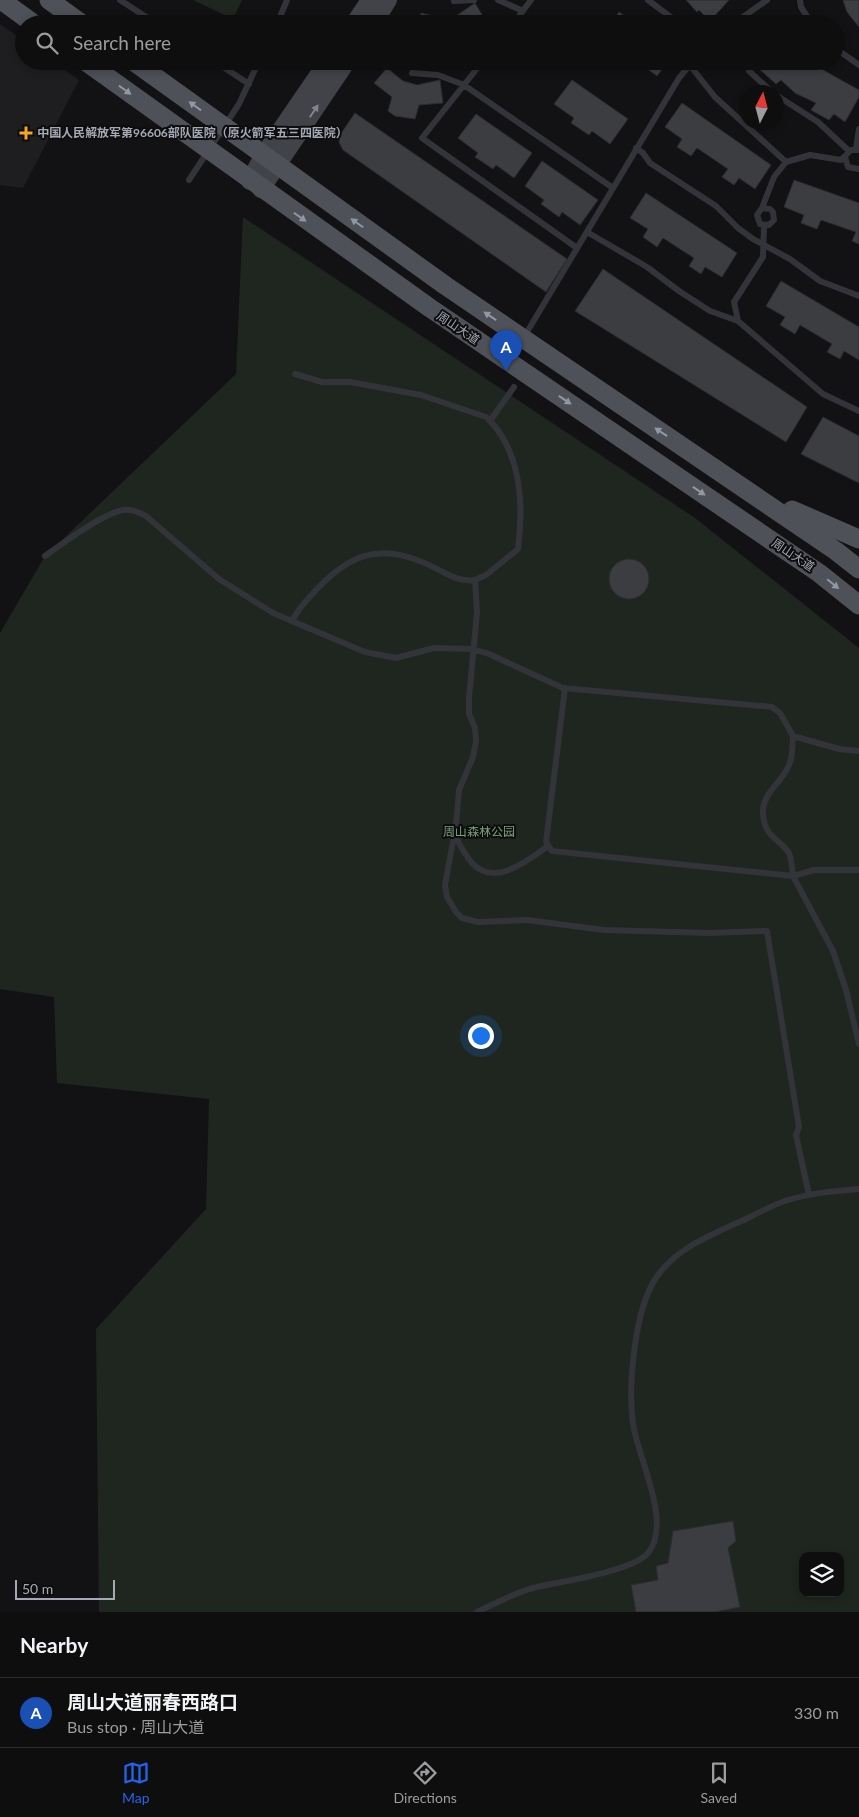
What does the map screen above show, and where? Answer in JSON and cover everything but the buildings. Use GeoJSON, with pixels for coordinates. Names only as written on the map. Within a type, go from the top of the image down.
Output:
{"type":"FeatureCollection","features":[{"type":"Feature","properties":{"kind":"main road"},"geometry":{"type":"LineString","coordinates":[[1,0],[22,15]]}},
{"type":"Feature","properties":{"kind":"main road"},"geometry":{"type":"LineString","coordinates":[[49,0],[70,15]]}},
{"type":"Feature","properties":{"kind":"main road"},"geometry":{"type":"LineString","coordinates":[[360,15],[370,0]]}},
{"type":"Feature","properties":{"kind":"main road"},"geometry":{"type":"LineString","coordinates":[[378,15],[388,0]]}},
{"type":"Feature","properties":{"kind":"main road","name":"周山大道"},"geometry":{"type":"LineString","coordinates":[[97,70],[255,185],[430,308],[820,573],[859,605]]}},
{"type":"Feature","properties":{"kind":"main road"},"geometry":{"type":"LineString","coordinates":[[145,70],[270,161],[523,338],[748,490],[859,569]]}},
{"type":"Feature","properties":{"kind":"main road"},"geometry":{"type":"LineString","coordinates":[[255,185],[323,70]]}},
{"type":"Feature","properties":{"kind":"main road"},"geometry":{"type":"LineString","coordinates":[[270,161],[340,70]]}},
{"type":"Feature","properties":{"kind":"main road"},"geometry":{"type":"LineString","coordinates":[[748,490],[859,539]]}},
{"type":"Feature","properties":{"kind":"lane"},"geometry":{"type":"LineString","coordinates":[[120,0],[143,15]]}},
{"type":"Feature","properties":{"kind":"lane"},"geometry":{"type":"LineString","coordinates":[[280,15],[287,0]]}},
{"type":"Feature","properties":{"kind":"lane"},"geometry":{"type":"LineString","coordinates":[[454,1],[474,0]]}},
{"type":"Feature","properties":{"kind":"lane"},"geometry":{"type":"LineString","coordinates":[[498,0],[523,11]]}},
{"type":"Feature","properties":{"kind":"lane"},"geometry":{"type":"LineString","coordinates":[[520,15],[531,0]]}},
{"type":"Feature","properties":{"kind":"lane"},"geometry":{"type":"LineString","coordinates":[[648,0],[668,15]]}},
{"type":"Feature","properties":{"kind":"lane"},"geometry":{"type":"LineString","coordinates":[[746,15],[767,0]]}},
{"type":"Feature","properties":{"kind":"lane"},"geometry":{"type":"LineString","coordinates":[[800,0],[801,7],[806,15]]}},
{"type":"Feature","properties":{"kind":"lane"},"geometry":{"type":"LineString","coordinates":[[844,54],[859,64]]}},
{"type":"Feature","properties":{"kind":"lane"},"geometry":{"type":"LineString","coordinates":[[228,70],[249,84]]}},
{"type":"Feature","properties":{"kind":"lane"},"geometry":{"type":"LineString","coordinates":[[189,180],[235,110],[255,70]]}},
{"type":"Feature","properties":{"kind":"lane"},"geometry":{"type":"LineString","coordinates":[[476,70],[422,138],[577,248]]}},
{"type":"Feature","properties":{"kind":"lane"},"geometry":{"type":"LineString","coordinates":[[523,338],[636,148],[685,70]]}},
{"type":"Feature","properties":{"kind":"lane"},"geometry":{"type":"LineString","coordinates":[[695,70],[715,97],[786,162]]}},
{"type":"Feature","properties":{"kind":"lane"},"geometry":{"type":"LineString","coordinates":[[749,70],[764,85]]}},
{"type":"Feature","properties":{"kind":"lane"},"geometry":{"type":"LineString","coordinates":[[412,73],[438,75],[464,85],[613,188]]}},
{"type":"Feature","properties":{"kind":"lane"},"geometry":{"type":"LineString","coordinates":[[784,100],[818,122],[845,158],[850,169],[859,169]]}},
{"type":"Feature","properties":{"kind":"lane"},"geometry":{"type":"LineString","coordinates":[[764,226],[756,218],[758,212],[762,208],[774,177],[786,162],[810,155],[845,158],[858,149],[859,129]]}},
{"type":"Feature","properties":{"kind":"lane"},"geometry":{"type":"LineString","coordinates":[[636,148],[643,153],[650,163],[716,206],[738,228],[820,281],[859,296]]}},
{"type":"Feature","properties":{"kind":"lane"},"geometry":{"type":"LineString","coordinates":[[762,208],[770,208],[774,215],[772,223],[764,226]]}},
{"type":"Feature","properties":{"kind":"lane"},"geometry":{"type":"LineString","coordinates":[[738,322],[734,302],[758,266],[765,245],[764,226]]}},
{"type":"Feature","properties":{"kind":"lane"},"geometry":{"type":"LineString","coordinates":[[587,232],[648,266],[678,291],[710,311],[738,322],[823,394],[859,411]]}},
{"type":"Feature","properties":{"kind":"lane"},"geometry":{"type":"LineString","coordinates":[[293,620],[310,596],[340,567],[364,555],[403,556],[421,561],[464,582],[486,576],[518,549],[520,532],[520,492],[515,467],[506,445],[486,417],[421,395],[350,382],[322,382],[295,374]]}},
{"type":"Feature","properties":{"kind":"lane"},"geometry":{"type":"LineString","coordinates":[[490,422],[514,387]]}},
{"type":"Feature","properties":{"kind":"lane"},"geometry":{"type":"LineString","coordinates":[[45,556],[68,539],[113,514],[124,510],[135,511],[146,516],[219,579],[273,613],[293,620],[346,646],[381,656],[396,658],[434,648],[473,649],[489,654],[565,688],[772,708],[780,714],[793,736],[790,762],[784,774],[767,797],[763,810],[765,825],[770,834],[790,855],[793,876],[833,951],[846,990],[859,1044]]}},
{"type":"Feature","properties":{"kind":"lane"},"geometry":{"type":"LineString","coordinates":[[475,580],[477,612],[469,714],[475,728],[476,741],[473,757],[459,790],[455,836],[445,885],[451,904],[462,918],[478,922],[527,920],[604,930],[653,933],[767,931],[799,1127],[796,1135],[809,1195]]}},
{"type":"Feature","properties":{"kind":"lane"},"geometry":{"type":"LineString","coordinates":[[565,688],[546,842],[552,851],[793,876],[814,870],[859,870]]}},
{"type":"Feature","properties":{"kind":"lane"},"geometry":{"type":"LineString","coordinates":[[793,736],[839,749],[859,752]]}},
{"type":"Feature","properties":{"kind":"lane"},"geometry":{"type":"LineString","coordinates":[[455,836],[477,867],[482,870],[500,873],[523,864],[548,846]]}},
{"type":"Feature","properties":{"kind":"lane"},"geometry":{"type":"LineString","coordinates":[[477,1612],[531,1588],[572,1581],[620,1568],[647,1554],[655,1538],[656,1511],[650,1481],[634,1432],[631,1407],[636,1350],[645,1300],[656,1278],[672,1259],[699,1241],[786,1200],[809,1195],[859,1189]]}},
{"type":"Feature","properties":{"kind":"shaded area","name":"中国人民解放军第96606部队医院（原火箭军五三四医院）"},"geometry":{"type":"Polygon","coordinates":[[[0,24],[15,35],[15,70],[65,70],[79,80],[23,188],[0,185],[0,24]]]}},
{"type":"Feature","properties":{"kind":"green space"},"geometry":{"type":"Polygon","coordinates":[[[193,0],[242,0],[235,15],[225,15],[193,0]]]}},
{"type":"Feature","properties":{"kind":"green space","name":"周山森林公园"},"geometry":{"type":"Polygon","coordinates":[[[243,217],[695,518],[859,648],[859,1612],[99,1612],[96,1329],[206,1209],[209,1099],[57,1083],[54,997],[0,989],[0,633],[45,556],[236,374],[243,217]]]}},
{"type":"Feature","properties":{"kind":"place","name":"中国人民解放军第96606部队医院（原火箭军五三四医院）"},"geometry":{"type":"Point","coordinates":[26,133]}},
{"type":"Feature","properties":{"kind":"place","name":"周山大道丽春西路口"},"geometry":{"type":"Point","coordinates":[506,371]}}]}
